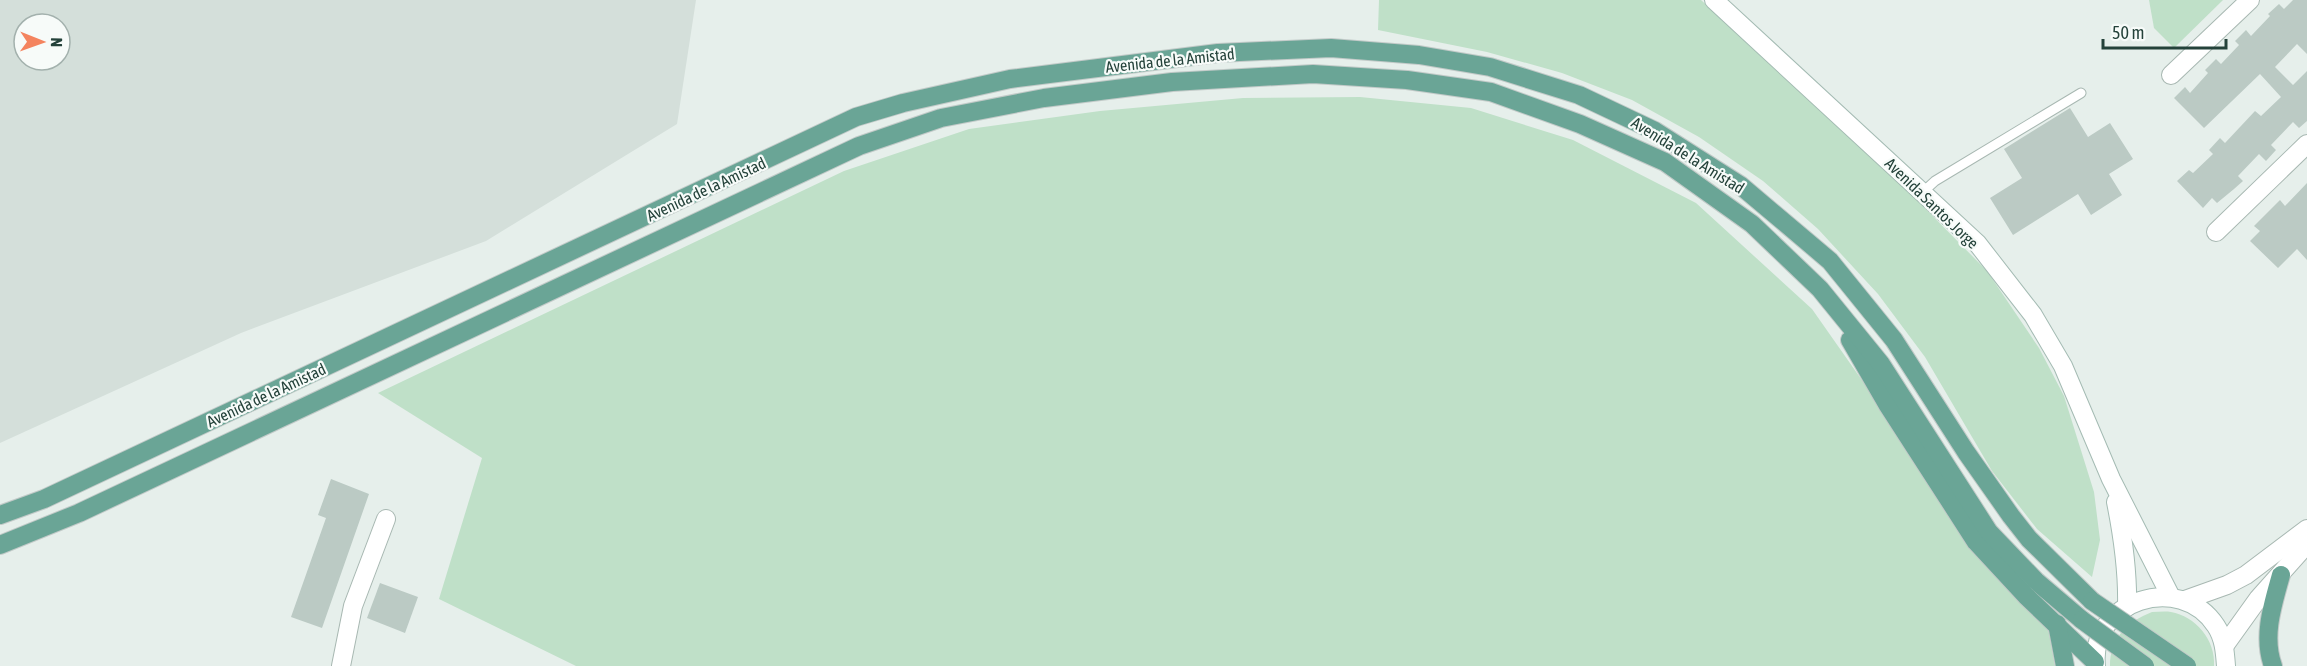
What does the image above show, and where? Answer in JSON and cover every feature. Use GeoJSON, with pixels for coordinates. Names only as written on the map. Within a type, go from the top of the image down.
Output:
{"type":"FeatureCollection","features":[{"type":"Feature","properties":{"kind":"main road","name":"Avenida Santos Jorge"},"geometry":{"type":"LineString","coordinates":[[1714,0],[1977,243],[2045,334],[2063,366],[2111,479],[2178,598]]}},
{"type":"Feature","properties":{"kind":"main road"},"geometry":{"type":"LineString","coordinates":[[2171,75],[2250,0]]}},
{"type":"Feature","properties":{"kind":"main road","name":"Avenida de la Amistad"},"geometry":{"type":"LineString","coordinates":[[0,515],[55,494],[856,117],[903,103],[1010,79],[1218,52],[1331,48],[1419,55],[1490,67],[1579,95],[1655,131],[1740,185],[1830,261],[1894,340],[1966,452],[2029,538],[2092,601],[2187,666]]}},
{"type":"Feature","properties":{"kind":"main road","name":"Avenida de la Amistad"},"geometry":{"type":"LineString","coordinates":[[0,545],[89,508],[859,146],[941,118],[1044,98],[1172,82],[1313,74],[1407,80],[1491,92],[1580,124],[1665,162],[1752,224],[1820,289],[1881,363],[1989,532],[2043,588],[2145,666]]}},
{"type":"Feature","properties":{"kind":"main road"},"geometry":{"type":"LineString","coordinates":[[2216,232],[2307,144]]}},
{"type":"Feature","properties":{"kind":"main road"},"geometry":{"type":"LineString","coordinates":[[1820,289],[1887,404],[1976,543],[2026,596],[2096,664]]}},
{"type":"Feature","properties":{"kind":"main road","name":"Avenida Santos Jorge"},"geometry":{"type":"LineString","coordinates":[[2111,479],[2125,545],[2128,577],[2127,607]]}},
{"type":"Feature","properties":{"kind":"main road"},"geometry":{"type":"LineString","coordinates":[[341,666],[353,606],[386,519]]}},
{"type":"Feature","properties":{"kind":"main road"},"geometry":{"type":"LineString","coordinates":[[2096,664],[2098,645],[2104,628],[2127,607],[2151,597],[2178,598],[2227,585],[2246,575],[2307,529]]}},
{"type":"Feature","properties":{"kind":"main road"},"geometry":{"type":"LineString","coordinates":[[2224,645],[2258,599],[2307,544]]}},
{"type":"Feature","properties":{"kind":"main road"},"geometry":{"type":"LineString","coordinates":[[2273,666],[2270,658],[2268,631],[2281,575]]}},
{"type":"Feature","properties":{"kind":"main road"},"geometry":{"type":"LineString","coordinates":[[2178,598],[2203,611],[2216,626],[2224,645],[2226,666]]}},
{"type":"Feature","properties":{"kind":"main road"},"geometry":{"type":"LineString","coordinates":[[2057,624],[2065,666]]}},
{"type":"Feature","properties":{"kind":"lane"},"geometry":{"type":"LineString","coordinates":[[1923,192],[1935,181],[2081,93]]}},
{"type":"Feature","properties":{"kind":"shaded area"},"geometry":{"type":"Polygon","coordinates":[[[0,0],[696,0],[677,124],[486,241],[241,333],[0,443],[0,0]]]}},
{"type":"Feature","properties":{"kind":"green space"},"geometry":{"type":"Polygon","coordinates":[[[1379,0],[1701,0],[1905,188],[1987,271],[2039,348],[2064,396],[2094,492],[2100,540],[2092,577],[2037,529],[1992,471],[1925,357],[1878,294],[1818,229],[1763,181],[1699,137],[1632,100],[1562,73],[1487,52],[1378,30],[1379,0]]]}},
{"type":"Feature","properties":{"kind":"green space"},"geometry":{"type":"Polygon","coordinates":[[[2149,0],[2223,0],[2174,48],[2154,28],[2149,0]]]}},
{"type":"Feature","properties":{"kind":"green space"},"geometry":{"type":"Polygon","coordinates":[[[1360,97],[1471,108],[1573,140],[1696,203],[1812,309],[1906,443],[2048,628],[2055,666],[576,666],[439,599],[482,458],[378,393],[844,171],[969,129],[1100,111],[1243,98],[1360,97]]]}},
{"type":"Feature","properties":{"kind":"green space"},"geometry":{"type":"Polygon","coordinates":[[[2152,612],[2180,614],[2196,624],[2212,647],[2214,666],[2110,666],[2113,647],[2122,632],[2135,621],[2152,612]]]}},
{"type":"Feature","properties":{"kind":"building"},"geometry":{"type":"Polygon","coordinates":[[[2293,0],[2307,0],[2307,54],[2297,44],[2275,67],[2293,85],[2307,71],[2307,121],[2299,128],[2293,122],[2271,145],[2276,150],[2266,161],[2259,154],[2238,176],[2243,181],[2217,203],[2212,198],[2203,208],[2177,181],[2189,170],[2193,173],[2213,154],[2209,150],[2220,138],[2225,143],[2255,111],[2261,116],[2281,97],[2260,74],[2204,128],[2174,98],[2185,87],[2190,93],[2208,73],[2205,70],[2216,59],[2221,64],[2239,45],[2235,41],[2246,30],[2251,36],[2279,4],[2284,9],[2293,0]]]}},
{"type":"Feature","properties":{"kind":"building"},"geometry":{"type":"Polygon","coordinates":[[[2070,108],[2088,137],[2110,123],[2133,159],[2109,174],[2122,195],[2091,215],[2078,194],[2013,235],[1990,198],[2022,178],[2004,149],[2070,108]]]}},
{"type":"Feature","properties":{"kind":"building"},"geometry":{"type":"Polygon","coordinates":[[[2307,183],[2307,260],[2297,249],[2278,268],[2250,241],[2260,231],[2254,226],[2280,200],[2285,206],[2307,183]]]}},
{"type":"Feature","properties":{"kind":"building"},"geometry":{"type":"Polygon","coordinates":[[[331,479],[369,494],[322,628],[291,617],[326,518],[318,515],[331,479]]]}},
{"type":"Feature","properties":{"kind":"building"},"geometry":{"type":"Polygon","coordinates":[[[380,583],[418,597],[405,633],[367,618],[380,583]]]}}]}
